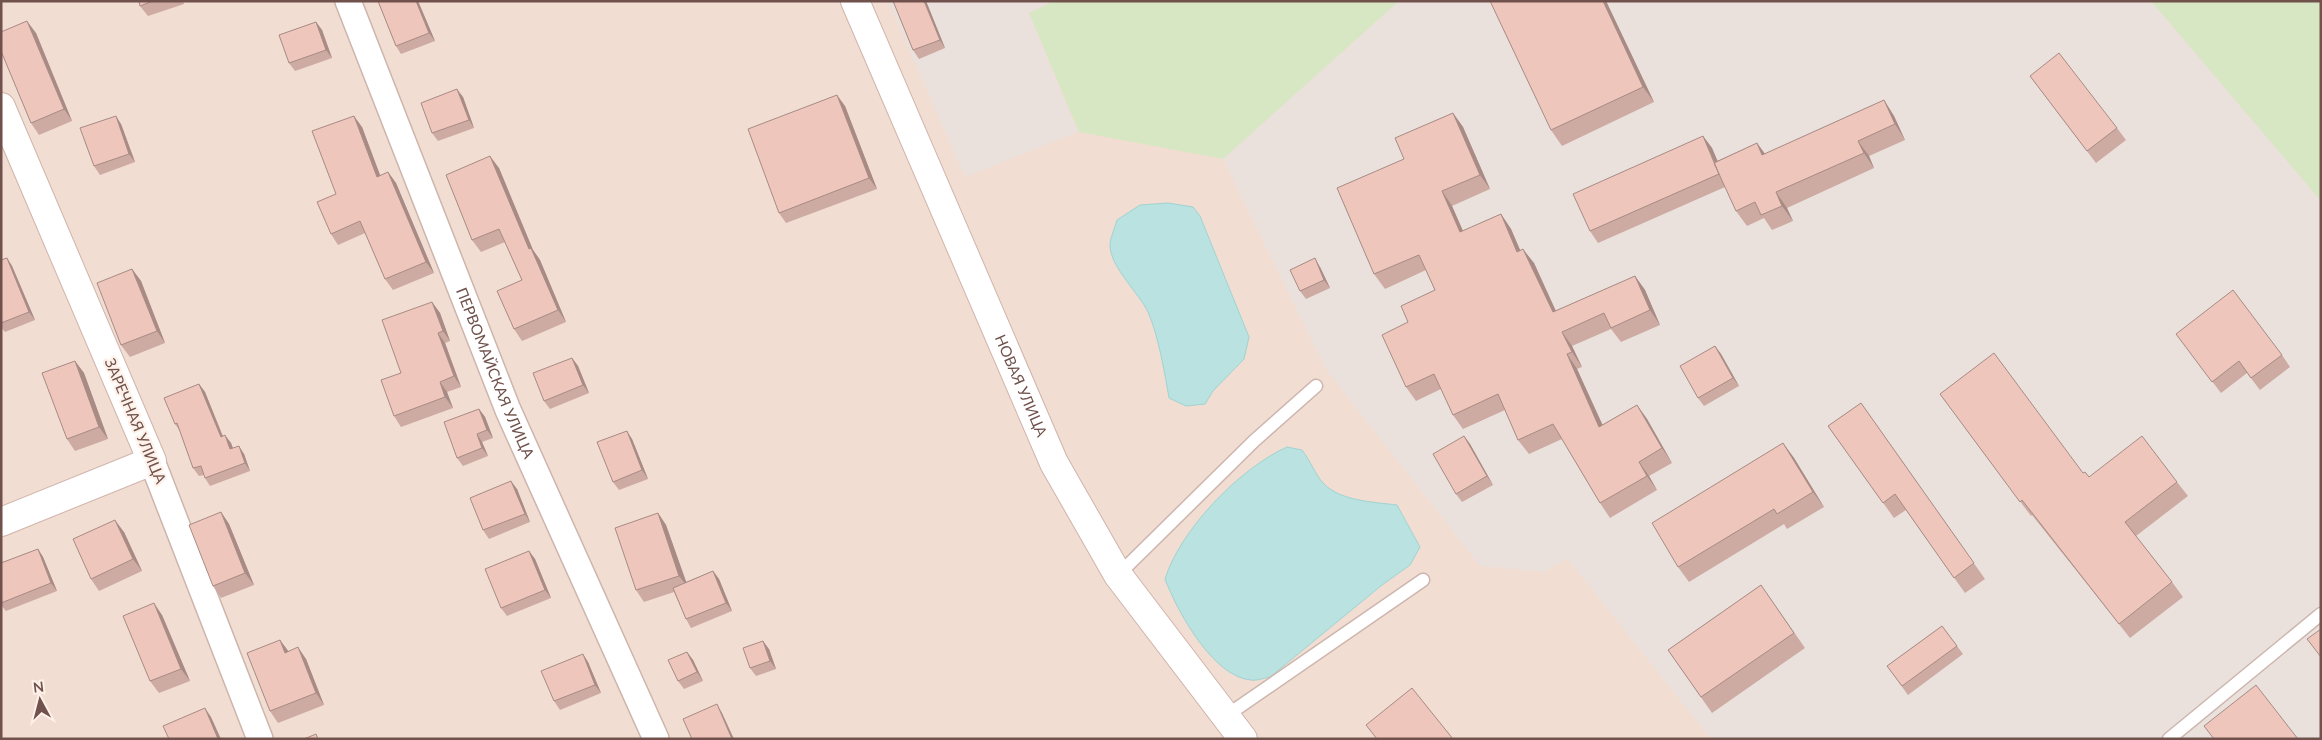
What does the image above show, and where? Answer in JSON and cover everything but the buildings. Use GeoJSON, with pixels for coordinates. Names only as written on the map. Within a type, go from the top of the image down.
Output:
{"type":"FeatureCollection","features":[{"type":"Feature","properties":{"kind":"street","name":"ПЕРВОМАЙСКАЯ УЛИЦА"},"geometry":{"type":"LineString","coordinates":[[348,1],[508,410],[656,739]]}},
{"type":"Feature","properties":{"kind":"street","name":"НОВАЯ УЛИЦА"},"geometry":{"type":"LineString","coordinates":[[855,1],[1054,463],[1118,575],[1244,739]]}},
{"type":"Feature","properties":{"kind":"street","name":"ЗАРЕЧНАЯ УЛИЦА"},"geometry":{"type":"LineString","coordinates":[[1,107],[152,461],[260,739]]}},
{"type":"Feature","properties":{"kind":"street"},"geometry":{"type":"LineString","coordinates":[[1,522],[152,461]]}},
{"type":"Feature","properties":{"kind":"lane"},"geometry":{"type":"LineString","coordinates":[[1118,575],[1254,441],[1316,386]]}},
{"type":"Feature","properties":{"kind":"lane"},"geometry":{"type":"LineString","coordinates":[[1226,716],[1424,580]]}},
{"type":"Feature","properties":{"kind":"lane"},"geometry":{"type":"LineString","coordinates":[[2169,739],[2321,614]]}},
{"type":"Feature","properties":{"kind":"shaded area"},"geometry":{"type":"Polygon","coordinates":[[[1,1],[2321,1],[2321,739],[1,739],[1,1]]]}},
{"type":"Feature","properties":{"kind":"shaded area"},"geometry":{"type":"Polygon","coordinates":[[[888,1],[1055,1],[1029,13],[1078,132],[965,177],[888,1]]]}},
{"type":"Feature","properties":{"kind":"shaded area"},"geometry":{"type":"Polygon","coordinates":[[[1399,1],[2151,1],[2321,201],[2321,739],[1711,739],[1567,558],[1545,572],[1480,566],[1325,368],[1223,159],[1399,1]]]}},
{"type":"Feature","properties":{"kind":"green space"},"geometry":{"type":"Polygon","coordinates":[[[1054,1],[1399,1],[1223,159],[1079,132],[1029,13],[1054,1]]]}},
{"type":"Feature","properties":{"kind":"green space"},"geometry":{"type":"Polygon","coordinates":[[[2151,1],[2321,1],[2321,201],[2151,1]]]}},
{"type":"Feature","properties":{"kind":"water"},"geometry":{"type":"Polygon","coordinates":[[[1168,203],[1193,207],[1200,216],[1249,337],[1244,359],[1213,391],[1205,404],[1186,406],[1169,398],[1161,354],[1152,321],[1144,305],[1120,272],[1110,246],[1117,220],[1140,205],[1168,203]]]}},
{"type":"Feature","properties":{"kind":"water"},"geometry":{"type":"Polygon","coordinates":[[[1287,447],[1302,450],[1323,483],[1338,494],[1357,500],[1397,505],[1420,547],[1410,565],[1382,585],[1270,677],[1251,680],[1237,676],[1210,655],[1187,624],[1165,579],[1184,541],[1214,502],[1250,470],[1287,447]]]}}]}
